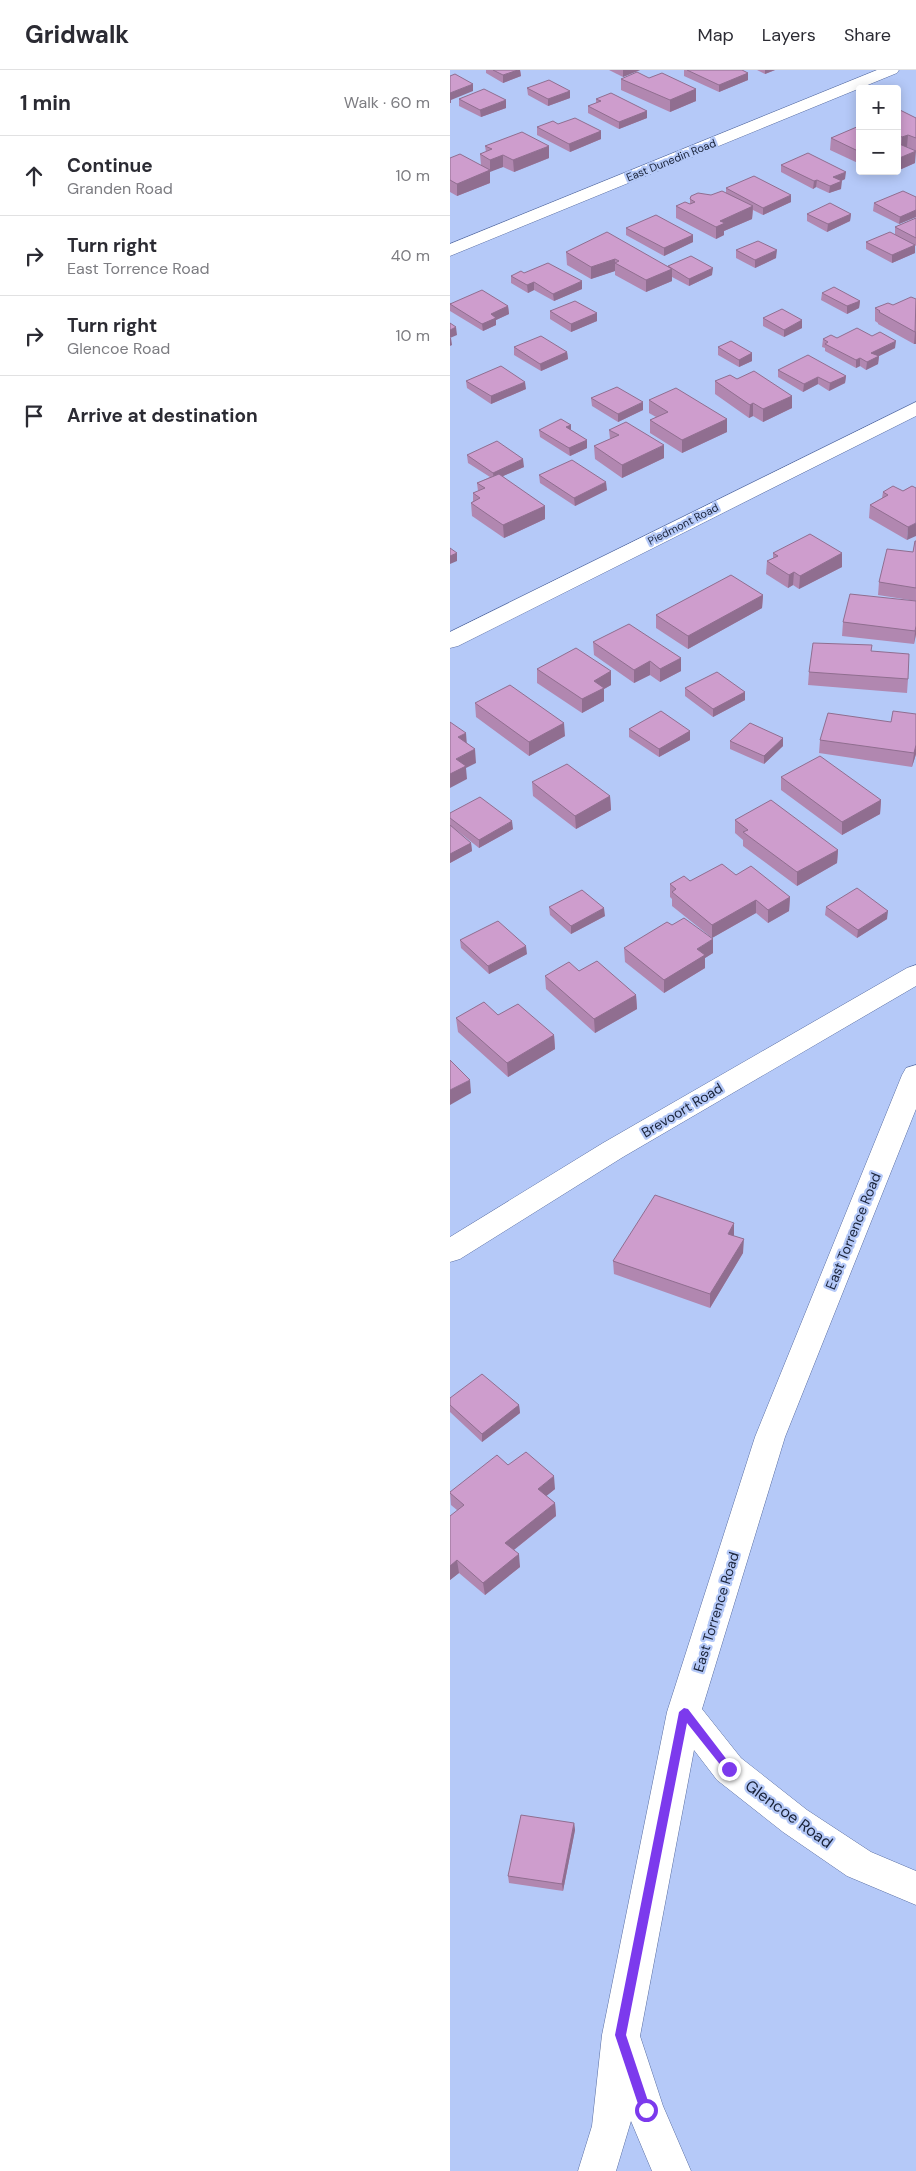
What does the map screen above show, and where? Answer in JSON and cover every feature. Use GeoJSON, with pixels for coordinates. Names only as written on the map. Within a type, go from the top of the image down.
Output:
{"type":"FeatureCollection","features":[{"type":"Feature","properties":{"kind":"street","name":"East Dunedin Road"},"geometry":{"type":"LineString","coordinates":[[450,251],[892,70]]}},
{"type":"Feature","properties":{"kind":"street","name":"Piedmont Road"},"geometry":{"type":"LineString","coordinates":[[450,641],[916,408]]}},
{"type":"Feature","properties":{"kind":"street","name":"Brevoort Road"},"geometry":{"type":"LineString","coordinates":[[450,1251],[622,1146],[916,974]]}},
{"type":"Feature","properties":{"kind":"street","name":"East Torrence Road"},"geometry":{"type":"LineString","coordinates":[[597,2171],[611,2126],[621,2035],[684,1712],[770,1437],[916,1076]]}},
{"type":"Feature","properties":{"kind":"street","name":"Glencoe Road"},"geometry":{"type":"LineString","coordinates":[[684,1712],[729,1769],[795,1821],[859,1864],[916,1888]]}},
{"type":"Feature","properties":{"kind":"street"},"geometry":{"type":"LineString","coordinates":[[621,2035],[646,2110],[672,2171]]}},
{"type":"Feature","properties":{"kind":"building"},"geometry":{"type":"Polygon","coordinates":[[[493,70],[518,70],[503,75],[493,70]]]}},
{"type":"Feature","properties":{"kind":"building"},"geometry":{"type":"Polygon","coordinates":[[[687,70],[742,70],[748,73],[719,85],[687,70]]]}},
{"type":"Feature","properties":{"kind":"building"},"geometry":{"type":"Polygon","coordinates":[[[637,72],[649,78],[662,73],[696,89],[670,100],[621,79],[637,72]]]}},
{"type":"Feature","properties":{"kind":"building"},"geometry":{"type":"Polygon","coordinates":[[[455,74],[473,84],[450,93],[450,76],[455,74]]]}},
{"type":"Feature","properties":{"kind":"building"},"geometry":{"type":"Polygon","coordinates":[[[549,80],[570,91],[548,99],[527,88],[549,80]]]}},
{"type":"Feature","properties":{"kind":"building"},"geometry":{"type":"Polygon","coordinates":[[[484,89],[506,100],[480,110],[459,99],[484,89]]]}},
{"type":"Feature","properties":{"kind":"building"},"geometry":{"type":"Polygon","coordinates":[[[611,93],[647,111],[619,122],[588,106],[601,101],[596,99],[611,93]]]}},
{"type":"Feature","properties":{"kind":"building"},"geometry":{"type":"Polygon","coordinates":[[[901,110],[916,118],[916,138],[908,135],[902,137],[901,110]]]}},
{"type":"Feature","properties":{"kind":"building"},"geometry":{"type":"Polygon","coordinates":[[[575,118],[601,131],[569,144],[537,127],[553,121],[558,124],[575,118]]]}},
{"type":"Feature","properties":{"kind":"building"},"geometry":{"type":"Polygon","coordinates":[[[856,127],[856,150],[831,138],[856,127]]]}},
{"type":"Feature","properties":{"kind":"building"},"geometry":{"type":"Polygon","coordinates":[[[522,132],[549,146],[513,160],[503,155],[490,160],[480,154],[492,149],[485,146],[522,132]]]}},
{"type":"Feature","properties":{"kind":"building"},"geometry":{"type":"Polygon","coordinates":[[[901,145],[916,151],[901,157],[901,145]]]}},
{"type":"Feature","properties":{"kind":"building"},"geometry":{"type":"Polygon","coordinates":[[[808,153],[846,172],[833,177],[842,181],[830,186],[817,180],[814,181],[781,165],[808,153]]]}},
{"type":"Feature","properties":{"kind":"building"},"geometry":{"type":"Polygon","coordinates":[[[460,154],[490,170],[457,184],[450,180],[450,158],[460,154]]]}},
{"type":"Feature","properties":{"kind":"building"},"geometry":{"type":"Polygon","coordinates":[[[754,176],[791,195],[763,208],[726,188],[754,176]]]}},
{"type":"Feature","properties":{"kind":"building"},"geometry":{"type":"Polygon","coordinates":[[[722,191],[753,206],[720,221],[725,223],[716,227],[676,206],[685,202],[690,204],[695,202],[690,199],[691,196],[698,193],[711,195],[722,191]]]}},
{"type":"Feature","properties":{"kind":"building"},"geometry":{"type":"Polygon","coordinates":[[[903,191],[916,197],[916,210],[900,217],[874,203],[903,191]]]}},
{"type":"Feature","properties":{"kind":"building"},"geometry":{"type":"Polygon","coordinates":[[[830,203],[851,214],[828,224],[807,214],[830,203]]]}},
{"type":"Feature","properties":{"kind":"building"},"geometry":{"type":"Polygon","coordinates":[[[656,215],[693,235],[664,248],[626,228],[656,215]]]}},
{"type":"Feature","properties":{"kind":"building"},"geometry":{"type":"Polygon","coordinates":[[[916,218],[916,238],[895,227],[916,218]]]}},
{"type":"Feature","properties":{"kind":"building"},"geometry":{"type":"Polygon","coordinates":[[[607,232],[672,269],[646,280],[615,263],[619,261],[615,259],[591,267],[566,252],[607,232]]]}},
{"type":"Feature","properties":{"kind":"building"},"geometry":{"type":"Polygon","coordinates":[[[890,232],[915,245],[892,255],[866,242],[890,232]]]}},
{"type":"Feature","properties":{"kind":"building"},"geometry":{"type":"Polygon","coordinates":[[[758,241],[777,250],[755,260],[736,250],[758,241]]]}},
{"type":"Feature","properties":{"kind":"building"},"geometry":{"type":"Polygon","coordinates":[[[691,256],[713,268],[689,279],[668,266],[691,256]]]}},
{"type":"Feature","properties":{"kind":"building"},"geometry":{"type":"Polygon","coordinates":[[[548,263],[582,281],[553,294],[534,282],[527,285],[511,276],[521,271],[524,273],[548,263]]]}},
{"type":"Feature","properties":{"kind":"building"},"geometry":{"type":"Polygon","coordinates":[[[834,287],[860,301],[847,306],[822,293],[834,287]]]}},
{"type":"Feature","properties":{"kind":"building"},"geometry":{"type":"Polygon","coordinates":[[[482,290],[508,306],[491,314],[496,318],[482,324],[450,304],[482,290]]]}},
{"type":"Feature","properties":{"kind":"building"},"geometry":{"type":"Polygon","coordinates":[[[911,297],[916,299],[915,332],[875,308],[888,303],[893,305],[911,297]]]}},
{"type":"Feature","properties":{"kind":"building"},"geometry":{"type":"Polygon","coordinates":[[[575,301],[597,313],[571,324],[550,311],[575,301]]]}},
{"type":"Feature","properties":{"kind":"building"},"geometry":{"type":"Polygon","coordinates":[[[782,309],[802,320],[784,330],[763,318],[782,309]]]}},
{"type":"Feature","properties":{"kind":"building"},"geometry":{"type":"Polygon","coordinates":[[[450,323],[456,327],[450,330],[450,323]]]}},
{"type":"Feature","properties":{"kind":"building"},"geometry":{"type":"Polygon","coordinates":[[[857,328],[872,336],[880,332],[896,341],[871,353],[879,356],[867,362],[860,358],[856,360],[825,344],[828,342],[823,339],[831,335],[837,338],[857,328]]]}},
{"type":"Feature","properties":{"kind":"building"},"geometry":{"type":"Polygon","coordinates":[[[541,336],[567,352],[540,364],[514,347],[541,336]]]}},
{"type":"Feature","properties":{"kind":"building"},"geometry":{"type":"Polygon","coordinates":[[[731,341],[752,353],[739,360],[718,347],[731,341]]]}},
{"type":"Feature","properties":{"kind":"building"},"geometry":{"type":"Polygon","coordinates":[[[808,355],[846,376],[830,383],[818,377],[804,384],[778,370],[808,355]]]}},
{"type":"Feature","properties":{"kind":"building"},"geometry":{"type":"Polygon","coordinates":[[[501,366],[525,382],[491,396],[466,381],[501,366]]]}},
{"type":"Feature","properties":{"kind":"building"},"geometry":{"type":"Polygon","coordinates":[[[754,371],[792,396],[763,409],[753,403],[750,405],[715,381],[730,375],[737,379],[754,371]]]}},
{"type":"Feature","properties":{"kind":"building"},"geometry":{"type":"Polygon","coordinates":[[[617,387],[643,402],[618,414],[591,398],[617,387]]]}},
{"type":"Feature","properties":{"kind":"building"},"geometry":{"type":"Polygon","coordinates":[[[676,388],[727,419],[682,440],[650,420],[668,412],[649,400],[676,388]]]}},
{"type":"Feature","properties":{"kind":"building"},"geometry":{"type":"Polygon","coordinates":[[[561,419],[571,425],[566,427],[587,440],[569,448],[539,430],[561,419]]]}},
{"type":"Feature","properties":{"kind":"building"},"geometry":{"type":"Polygon","coordinates":[[[626,422],[664,445],[622,465],[594,446],[619,435],[609,430],[626,422]]]}},
{"type":"Feature","properties":{"kind":"building"},"geometry":{"type":"Polygon","coordinates":[[[497,441],[523,459],[493,473],[467,455],[497,441]]]}},
{"type":"Feature","properties":{"kind":"building"},"geometry":{"type":"Polygon","coordinates":[[[572,460],[606,482],[574,498],[539,475],[572,460]]]}},
{"type":"Feature","properties":{"kind":"building"},"geometry":{"type":"Polygon","coordinates":[[[499,474],[545,506],[503,525],[471,503],[480,498],[473,493],[485,488],[477,483],[499,474]]]}},
{"type":"Feature","properties":{"kind":"building"},"geometry":{"type":"Polygon","coordinates":[[[893,486],[903,491],[912,486],[916,488],[916,523],[908,527],[870,505],[888,495],[883,492],[893,486]]]}},
{"type":"Feature","properties":{"kind":"building"},"geometry":{"type":"Polygon","coordinates":[[[810,534],[842,553],[800,576],[794,572],[789,575],[767,561],[778,556],[773,553],[810,534]]]}},
{"type":"Feature","properties":{"kind":"building"},"geometry":{"type":"Polygon","coordinates":[[[915,541],[916,588],[879,582],[887,549],[913,552],[915,541]]]}},
{"type":"Feature","properties":{"kind":"building"},"geometry":{"type":"Polygon","coordinates":[[[450,548],[457,553],[450,556],[450,548]]]}},
{"type":"Feature","properties":{"kind":"building"},"geometry":{"type":"Polygon","coordinates":[[[731,575],[763,595],[688,636],[656,615],[731,575]]]}},
{"type":"Feature","properties":{"kind":"building"},"geometry":{"type":"Polygon","coordinates":[[[850,594],[916,601],[915,631],[843,622],[850,594]]]}},
{"type":"Feature","properties":{"kind":"building"},"geometry":{"type":"Polygon","coordinates":[[[629,624],[681,658],[660,669],[650,661],[634,670],[593,642],[629,624]]]}},
{"type":"Feature","properties":{"kind":"building"},"geometry":{"type":"Polygon","coordinates":[[[813,643],[872,645],[871,651],[909,654],[908,679],[809,672],[813,643]]]}},
{"type":"Feature","properties":{"kind":"building"},"geometry":{"type":"Polygon","coordinates":[[[576,648],[611,671],[594,681],[604,688],[582,699],[537,669],[576,648]]]}},
{"type":"Feature","properties":{"kind":"building"},"geometry":{"type":"Polygon","coordinates":[[[717,672],[745,692],[713,709],[685,688],[717,672]]]}},
{"type":"Feature","properties":{"kind":"building"},"geometry":{"type":"Polygon","coordinates":[[[510,685],[564,723],[529,742],[475,703],[510,685]]]}},
{"type":"Feature","properties":{"kind":"building"},"geometry":{"type":"Polygon","coordinates":[[[661,711],[690,731],[659,749],[629,729],[661,711]]]}},
{"type":"Feature","properties":{"kind":"building"},"geometry":{"type":"Polygon","coordinates":[[[893,711],[916,714],[916,745],[914,753],[820,740],[828,713],[891,722],[893,711]]]}},
{"type":"Feature","properties":{"kind":"building"},"geometry":{"type":"Polygon","coordinates":[[[450,722],[466,733],[458,737],[475,749],[456,759],[466,766],[450,774],[450,722]]]}},
{"type":"Feature","properties":{"kind":"building"},"geometry":{"type":"Polygon","coordinates":[[[750,723],[783,738],[764,756],[730,741],[750,723]]]}},
{"type":"Feature","properties":{"kind":"building"},"geometry":{"type":"Polygon","coordinates":[[[820,756],[881,800],[842,822],[781,777],[820,756]]]}},
{"type":"Feature","properties":{"kind":"building"},"geometry":{"type":"Polygon","coordinates":[[[567,764],[610,796],[575,816],[532,782],[567,764]]]}},
{"type":"Feature","properties":{"kind":"building"},"geometry":{"type":"Polygon","coordinates":[[[480,797],[512,821],[479,840],[450,818],[450,813],[480,797]]]}},
{"type":"Feature","properties":{"kind":"building"},"geometry":{"type":"Polygon","coordinates":[[[771,800],[838,850],[797,872],[743,832],[748,830],[735,820],[771,800]]]}},
{"type":"Feature","properties":{"kind":"building"},"geometry":{"type":"Polygon","coordinates":[[[450,825],[471,843],[450,854],[450,825]]]}},
{"type":"Feature","properties":{"kind":"building"},"geometry":{"type":"Polygon","coordinates":[[[722,864],[736,875],[751,866],[790,897],[768,910],[756,900],[712,925],[672,892],[676,889],[670,884],[684,876],[690,881],[722,864]]]}},
{"type":"Feature","properties":{"kind":"building"},"geometry":{"type":"Polygon","coordinates":[[[857,888],[888,911],[858,930],[826,907],[857,888]]]}},
{"type":"Feature","properties":{"kind":"building"},"geometry":{"type":"Polygon","coordinates":[[[582,890],[604,908],[571,926],[549,907],[582,890]]]}},
{"type":"Feature","properties":{"kind":"building"},"geometry":{"type":"Polygon","coordinates":[[[684,918],[713,939],[697,949],[705,955],[664,980],[624,948],[667,922],[672,925],[684,918]]]}},
{"type":"Feature","properties":{"kind":"building"},"geometry":{"type":"Polygon","coordinates":[[[498,921],[526,946],[488,966],[460,940],[498,921]]]}},
{"type":"Feature","properties":{"kind":"building"},"geometry":{"type":"Polygon","coordinates":[[[597,961],[636,995],[594,1019],[545,976],[569,962],[579,971],[597,961]]]}},
{"type":"Feature","properties":{"kind":"building"},"geometry":{"type":"Polygon","coordinates":[[[484,1002],[498,1015],[518,1004],[554,1035],[507,1063],[456,1018],[484,1002]]]}},
{"type":"Feature","properties":{"kind":"building"},"geometry":{"type":"Polygon","coordinates":[[[450,1060],[470,1080],[450,1090],[450,1060]]]}},
{"type":"Feature","properties":{"kind":"building"},"geometry":{"type":"Polygon","coordinates":[[[655,1195],[734,1223],[728,1234],[744,1239],[710,1294],[613,1261],[655,1195]]]}},
{"type":"Feature","properties":{"kind":"building"},"geometry":{"type":"Polygon","coordinates":[[[482,1374],[519,1405],[482,1434],[450,1405],[450,1398],[482,1374]]]}},
{"type":"Feature","properties":{"kind":"building"},"geometry":{"type":"Polygon","coordinates":[[[526,1452],[554,1476],[538,1489],[555,1503],[505,1543],[519,1554],[483,1583],[457,1560],[450,1566],[450,1516],[464,1505],[450,1492],[497,1455],[508,1465],[526,1452]]]}},
{"type":"Feature","properties":{"kind":"building"},"geometry":{"type":"Polygon","coordinates":[[[521,1815],[574,1823],[562,1884],[508,1876],[521,1815]]]}},
{"type":"Feature","properties":{"kind":"route"},"geometry":{"type":"LineString","coordinates":[[646,2110],[621,2035],[684,1712],[729,1769]]}}]}
